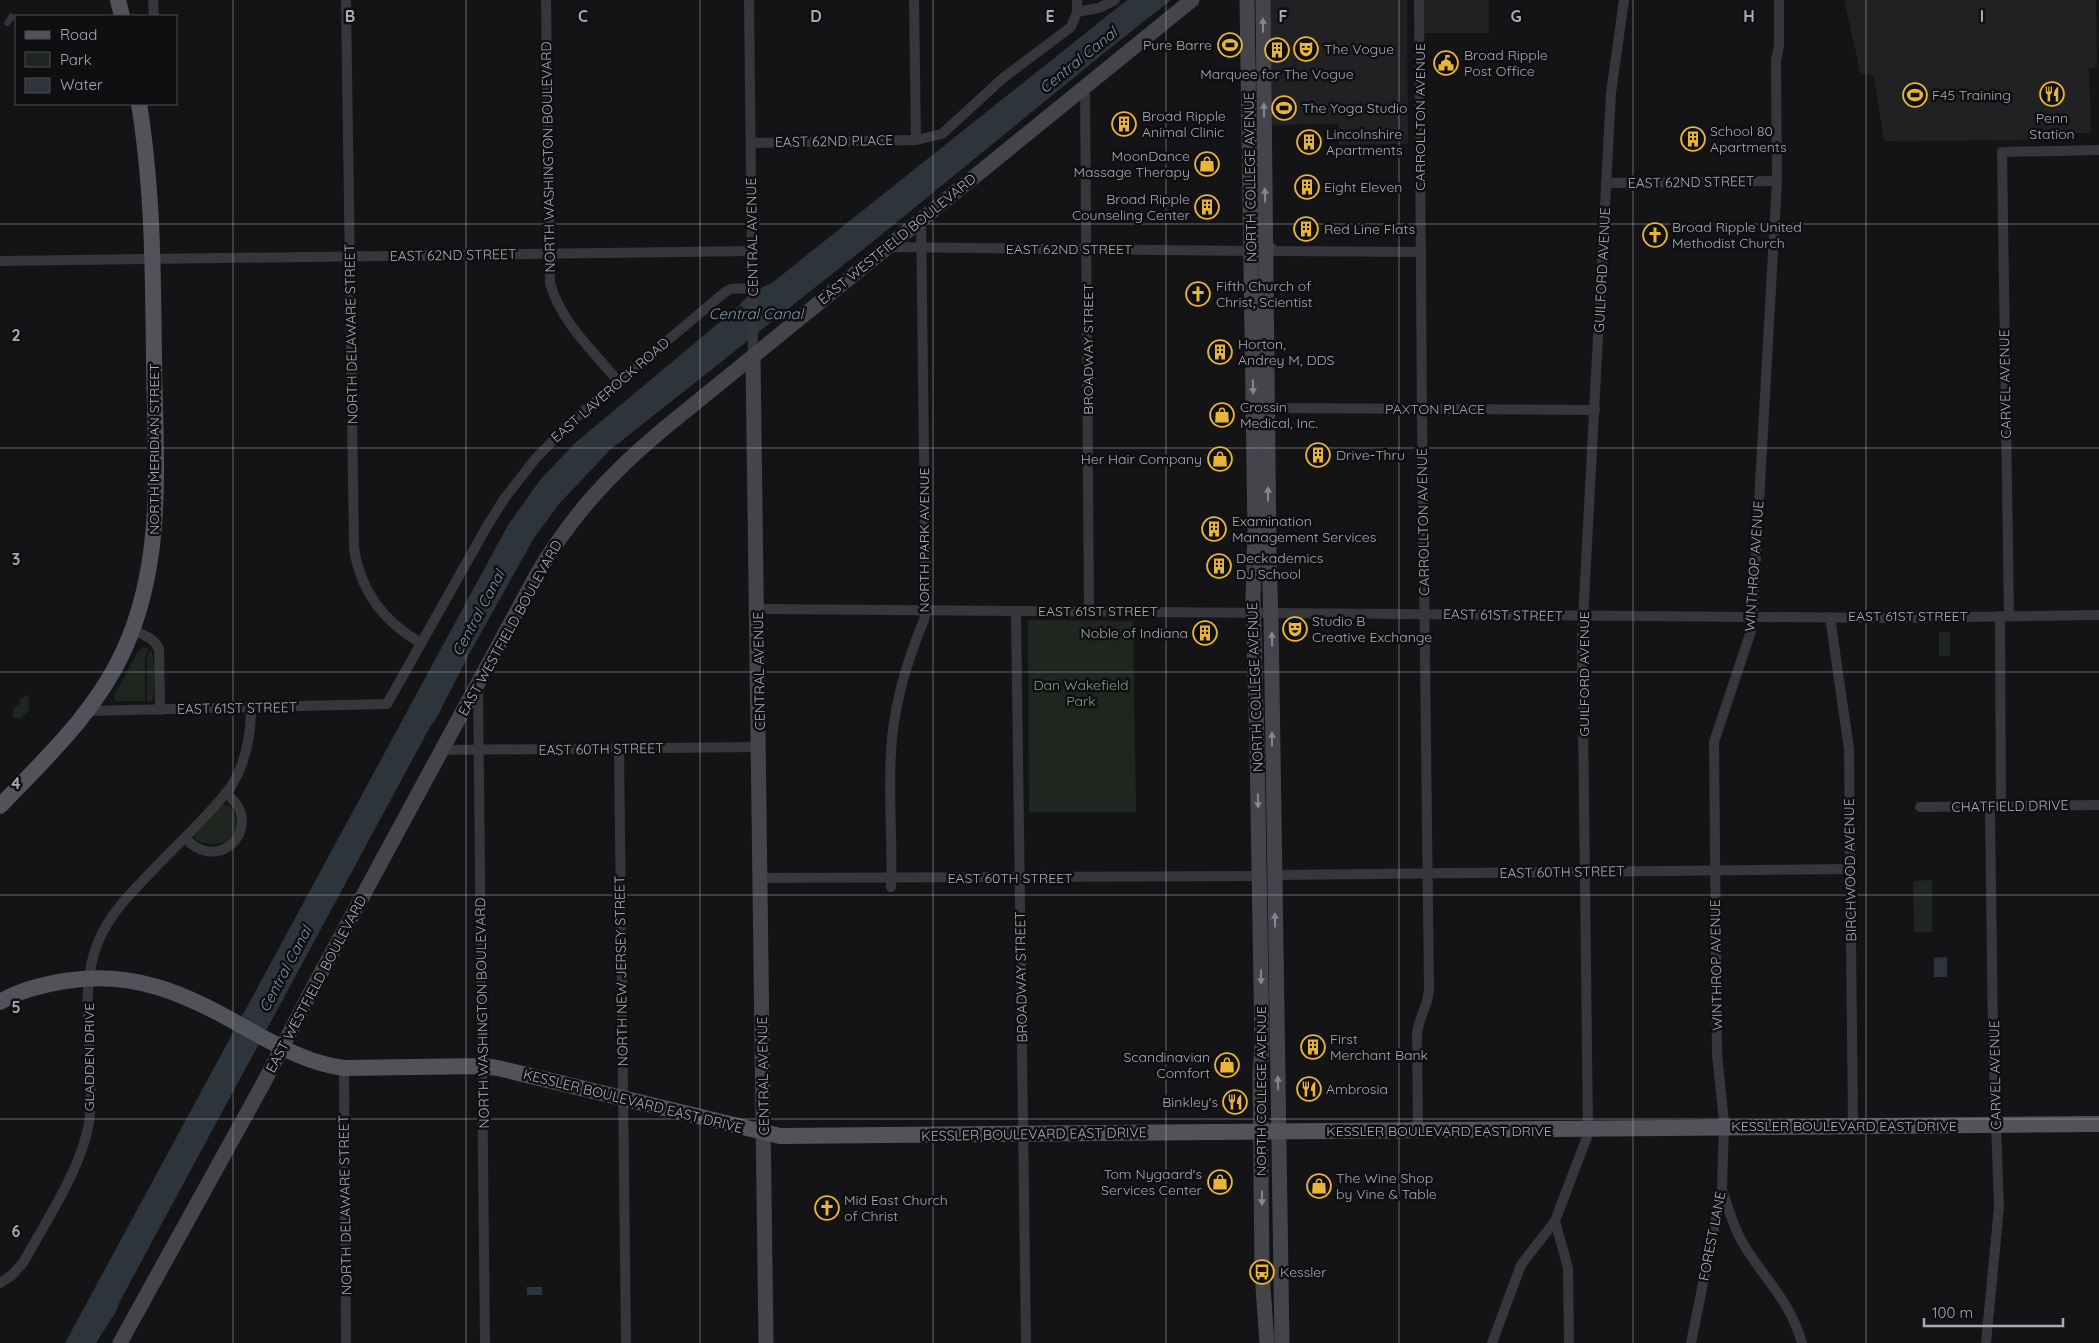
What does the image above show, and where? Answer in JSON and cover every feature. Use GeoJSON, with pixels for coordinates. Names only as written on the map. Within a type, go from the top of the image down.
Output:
{"type":"FeatureCollection","features":[{"type":"Feature","properties":{"kind":"main road"},"geometry":{"type":"LineString","coordinates":[[118,0],[122,15]]}},
{"type":"Feature","properties":{"kind":"main road","name":"EAST WESTFIELD BOULEVARD"},"geometry":{"type":"LineString","coordinates":[[121,1343],[545,560],[580,510],[627,460],[886,247],[1192,0]]}},
{"type":"Feature","properties":{"kind":"main road","name":"NORTH COLLEGE AVENUE"},"geometry":{"type":"LineString","coordinates":[[1247,0],[1255,531],[1253,612],[1279,1132],[1282,1343]]}},
{"type":"Feature","properties":{"kind":"main road","name":"NORTH COLLEGE AVENUE"},"geometry":{"type":"LineString","coordinates":[[1263,0],[1268,251],[1271,613],[1261,1132],[1262,1273],[1267,1343]]}},
{"type":"Feature","properties":{"kind":"main road","name":"NORTH MERIDIAN STREET"},"geometry":{"type":"LineString","coordinates":[[0,806],[70,733],[88,711],[113,671],[132,630],[147,581],[156,520],[152,259],[149,183],[139,105]]}},
{"type":"Feature","properties":{"kind":"main road","name":"CENTRAL AVENUE"},"geometry":{"type":"LineString","coordinates":[[753,356],[760,747],[766,1343]]}},
{"type":"Feature","properties":{"kind":"main road","name":"KESSLER BOULEVARD EAST DRIVE"},"geometry":{"type":"LineString","coordinates":[[0,1002],[24,990],[89,977],[121,978],[157,986],[187,997],[282,1048],[311,1061],[344,1068],[482,1066],[764,1133],[787,1136],[2099,1124]]}},
{"type":"Feature","properties":{"kind":"street"},"geometry":{"type":"LineString","coordinates":[[154,0],[154,15]]}},
{"type":"Feature","properties":{"kind":"street","name":"NORTH DELAWARE STREET"},"geometry":{"type":"LineString","coordinates":[[346,0],[354,536],[356,557],[363,582],[379,609],[406,634],[421,643]]}},
{"type":"Feature","properties":{"kind":"street","name":"NORTH WASHINGTON BOULEVARD"},"geometry":{"type":"LineString","coordinates":[[546,0],[550,283],[559,306],[618,381]]}},
{"type":"Feature","properties":{"kind":"street","name":"CENTRAL AVENUE"},"geometry":{"type":"LineString","coordinates":[[749,0],[753,356]]}},
{"type":"Feature","properties":{"kind":"street"},"geometry":{"type":"LineString","coordinates":[[914,0],[916,140],[942,134],[1003,78],[1071,27],[1077,12],[1077,0]]}},
{"type":"Feature","properties":{"kind":"street"},"geometry":{"type":"LineString","coordinates":[[1077,12],[1099,8],[1115,0]]}},
{"type":"Feature","properties":{"kind":"street","name":"CARROLLTON AVENUE"},"geometry":{"type":"LineString","coordinates":[[1418,1131],[1417,1034],[1429,994],[1419,0]]}},
{"type":"Feature","properties":{"kind":"street","name":"GUILFORD AVENUE"},"geometry":{"type":"LineString","coordinates":[[1555,1221],[1587,1137],[1588,1129],[1582,638],[1610,93],[1624,0]]}},
{"type":"Feature","properties":{"kind":"street","name":"WINTHROP AVENUE"},"geometry":{"type":"LineString","coordinates":[[1724,1127],[1717,1054],[1714,742],[1752,628],[1777,181],[1776,58],[1779,46],[1779,0]]}},
{"type":"Feature","properties":{"kind":"street","name":"BROADWAY STREET"},"geometry":{"type":"LineString","coordinates":[[1086,87],[1089,611]]}},
{"type":"Feature","properties":{"kind":"street","name":"EAST 62ND PLACE"},"geometry":{"type":"LineString","coordinates":[[751,143],[916,140]]}},
{"type":"Feature","properties":{"kind":"street","name":"CARVEL AVENUE"},"geometry":{"type":"LineString","coordinates":[[2001,807],[2004,616],[2002,152],[2099,150]]}},
{"type":"Feature","properties":{"kind":"street","name":"EAST 62ND STREET"},"geometry":{"type":"LineString","coordinates":[[1606,183],[1777,181]]}},
{"type":"Feature","properties":{"kind":"street","name":"NORTH PARK AVENUE"},"geometry":{"type":"LineString","coordinates":[[891,883],[890,761],[893,726],[902,682],[926,610],[922,218]]}},
{"type":"Feature","properties":{"kind":"street","name":"EAST 62ND STREET"},"geometry":{"type":"LineString","coordinates":[[886,247],[1252,251]]}},
{"type":"Feature","properties":{"kind":"street","name":"EAST 62ND STREET"},"geometry":{"type":"LineString","coordinates":[[0,260],[752,251]]}},
{"type":"Feature","properties":{"kind":"street"},"geometry":{"type":"LineString","coordinates":[[1268,251],[1422,252]]}},
{"type":"Feature","properties":{"kind":"street","name":"EAST LAVEROCK ROAD"},"geometry":{"type":"LineString","coordinates":[[387,704],[486,528],[517,482],[536,458],[559,433],[618,381],[728,290],[753,290]]}},
{"type":"Feature","properties":{"kind":"street","name":"PAXTON PLACE"},"geometry":{"type":"LineString","coordinates":[[1269,408],[1595,410]]}},
{"type":"Feature","properties":{"kind":"street","name":"EAST 61ST STREET"},"geometry":{"type":"LineString","coordinates":[[758,609],[1584,616],[2099,615]]}},
{"type":"Feature","properties":{"kind":"street","name":"BROADWAY STREET"},"geometry":{"type":"LineString","coordinates":[[1016,611],[1026,1343]]}},
{"type":"Feature","properties":{"kind":"street","name":"BIRCHWOOD AVENUE"},"geometry":{"type":"LineString","coordinates":[[1830,616],[1849,741],[1854,1126]]}},
{"type":"Feature","properties":{"kind":"street"},"geometry":{"type":"LineString","coordinates":[[132,630],[151,638],[159,649],[160,710]]}},
{"type":"Feature","properties":{"kind":"street","name":"NORTH WASHINGTON BOULEVARD"},"geometry":{"type":"LineString","coordinates":[[478,684],[485,1343]]}},
{"type":"Feature","properties":{"kind":"street","name":"EAST 61ST STREET"},"geometry":{"type":"LineString","coordinates":[[88,711],[251,709],[387,704]]}},
{"type":"Feature","properties":{"kind":"street","name":"GLADDEN DRIVE"},"geometry":{"type":"LineString","coordinates":[[0,1283],[12,1275],[24,1263],[72,1173],[84,1144],[90,1101],[89,977],[97,944],[111,918],[127,897],[226,793],[237,775],[247,752],[251,709]]}},
{"type":"Feature","properties":{"kind":"street","name":"EAST 60TH STREET"},"geometry":{"type":"LineString","coordinates":[[442,750],[760,747]]}},
{"type":"Feature","properties":{"kind":"street","name":"NORTH NEW JERSEY STREET"},"geometry":{"type":"LineString","coordinates":[[619,748],[626,1343]]}},
{"type":"Feature","properties":{"kind":"street"},"geometry":{"type":"LineString","coordinates":[[184,838],[206,851],[224,850],[232,844],[240,832],[242,817],[237,805],[226,793]]}},
{"type":"Feature","properties":{"kind":"street","name":"CHATFIELD DRIVE"},"geometry":{"type":"LineString","coordinates":[[1920,807],[2099,805]]}},
{"type":"Feature","properties":{"kind":"street","name":"CARVEL AVENUE"},"geometry":{"type":"LineString","coordinates":[[1986,1343],[1998,1214],[1990,807]]}},
{"type":"Feature","properties":{"kind":"street","name":"EAST 60TH STREET"},"geometry":{"type":"LineString","coordinates":[[761,878],[891,883],[1020,878],[1850,869]]}},
{"type":"Feature","properties":{"kind":"street","name":"NORTH DELAWARE STREET"},"geometry":{"type":"LineString","coordinates":[[344,1068],[346,1343]]}},
{"type":"Feature","properties":{"kind":"street","name":"FOREST LANE"},"geometry":{"type":"LineString","coordinates":[[1691,1343],[1722,1189],[1724,1127]]}},
{"type":"Feature","properties":{"kind":"street"},"geometry":{"type":"LineString","coordinates":[[1722,1189],[1743,1242],[1783,1298],[1802,1343]]}},
{"type":"Feature","properties":{"kind":"street"},"geometry":{"type":"LineString","coordinates":[[1492,1343],[1521,1265],[1555,1221]]}},
{"type":"Feature","properties":{"kind":"street"},"geometry":{"type":"LineString","coordinates":[[1555,1221],[1568,1268],[1569,1343]]}},
{"type":"Feature","properties":{"kind":"shaded area"},"geometry":{"type":"Polygon","coordinates":[[[1266,0],[1407,0],[1408,144],[1339,145],[1338,124],[1268,125],[1266,0]]]}},
{"type":"Feature","properties":{"kind":"shaded area"},"geometry":{"type":"Polygon","coordinates":[[[1421,0],[1489,0],[1489,33],[1421,33],[1421,0]]]}},
{"type":"Feature","properties":{"kind":"shaded area"},"geometry":{"type":"Polygon","coordinates":[[[1844,0],[2096,0],[2097,65],[2094,68],[2089,68],[2091,133],[2067,133],[2067,140],[1884,141],[1874,77],[1868,74],[1861,75],[1844,0]]]}},
{"type":"Feature","properties":{"kind":"green space","name":"Dan Wakefield Park"},"geometry":{"type":"Polygon","coordinates":[[[1028,620],[1133,621],[1136,812],[1029,812],[1028,620]]]}},
{"type":"Feature","properties":{"kind":"green space"},"geometry":{"type":"Polygon","coordinates":[[[1939,632],[1950,632],[1950,656],[1939,656],[1939,632]]]}},
{"type":"Feature","properties":{"kind":"green space"},"geometry":{"type":"Polygon","coordinates":[[[143,647],[149,649],[145,658],[145,701],[115,701],[114,696],[137,653],[143,647]]]}},
{"type":"Feature","properties":{"kind":"green space"},"geometry":{"type":"Polygon","coordinates":[[[151,649],[154,668],[154,690],[152,701],[147,701],[147,657],[151,649]]]}},
{"type":"Feature","properties":{"kind":"green space"},"geometry":{"type":"Polygon","coordinates":[[[26,695],[29,698],[29,710],[20,719],[12,717],[14,708],[20,703],[20,699],[26,695]]]}},
{"type":"Feature","properties":{"kind":"green space"},"geometry":{"type":"Polygon","coordinates":[[[222,804],[230,806],[235,816],[236,825],[230,838],[215,844],[196,840],[194,836],[222,804]]]}},
{"type":"Feature","properties":{"kind":"green space"},"geometry":{"type":"Polygon","coordinates":[[[1932,880],[1932,932],[1914,932],[1913,881],[1932,880]]]}},
{"type":"Feature","properties":{"kind":"water","name":"Central Canal"},"geometry":{"type":"Polygon","coordinates":[[[1127,0],[1171,0],[880,236],[610,450],[559,504],[534,538],[468,656],[437,717],[120,1301],[117,1310],[96,1343],[65,1343],[508,525],[540,480],[574,444],[739,306],[746,298],[773,282],[1127,0]]]}},
{"type":"Feature","properties":{"kind":"water"},"geometry":{"type":"Polygon","coordinates":[[[10,13],[14,14],[15,18],[9,26],[5,26],[4,22],[10,13]]]}},
{"type":"Feature","properties":{"kind":"water"},"geometry":{"type":"Polygon","coordinates":[[[1947,957],[1947,977],[1934,977],[1934,958],[1947,957]]]}},
{"type":"Feature","properties":{"kind":"water"},"geometry":{"type":"Polygon","coordinates":[[[527,1287],[542,1287],[542,1295],[527,1295],[527,1287]]]}},
{"type":"Feature","properties":{"kind":"place","name":"Pure Barre"},"geometry":{"type":"Point","coordinates":[1230,45]}},
{"type":"Feature","properties":{"kind":"place","name":"The Vogue"},"geometry":{"type":"Point","coordinates":[1306,49]}},
{"type":"Feature","properties":{"kind":"place","name":"Marquee for The Vogue"},"geometry":{"type":"Point","coordinates":[1277,50]}},
{"type":"Feature","properties":{"kind":"place","name":"Broad Ripple Post Office"},"geometry":{"type":"Point","coordinates":[1446,63]}},
{"type":"Feature","properties":{"kind":"place","name":"Penn Station"},"geometry":{"type":"Point","coordinates":[2052,94]}},
{"type":"Feature","properties":{"kind":"place","name":"F45 Training"},"geometry":{"type":"Point","coordinates":[1915,95]}},
{"type":"Feature","properties":{"kind":"place","name":"The Yoga Studio"},"geometry":{"type":"Point","coordinates":[1284,108]}},
{"type":"Feature","properties":{"kind":"place","name":"Broad Ripple Animal Clinic"},"geometry":{"type":"Point","coordinates":[1124,124]}},
{"type":"Feature","properties":{"kind":"place","name":"School 80 Apartments"},"geometry":{"type":"Point","coordinates":[1693,139]}},
{"type":"Feature","properties":{"kind":"place","name":"Lincolnshire Apartments"},"geometry":{"type":"Point","coordinates":[1309,142]}},
{"type":"Feature","properties":{"kind":"place","name":"MoonDance Massage Therapy"},"geometry":{"type":"Point","coordinates":[1207,164]}},
{"type":"Feature","properties":{"kind":"place","name":"Eight Eleven"},"geometry":{"type":"Point","coordinates":[1307,187]}},
{"type":"Feature","properties":{"kind":"place","name":"Broad Ripple Counseling Center"},"geometry":{"type":"Point","coordinates":[1207,207]}},
{"type":"Feature","properties":{"kind":"place","name":"Red Line Flats"},"geometry":{"type":"Point","coordinates":[1306,229]}},
{"type":"Feature","properties":{"kind":"place","name":"Broad Ripple United Methodist Church"},"geometry":{"type":"Point","coordinates":[1655,235]}},
{"type":"Feature","properties":{"kind":"place","name":"Fifth Church of Christ, Scientist"},"geometry":{"type":"Point","coordinates":[1198,294]}},
{"type":"Feature","properties":{"kind":"place","name":"Horton, Andrey M, DDS"},"geometry":{"type":"Point","coordinates":[1220,352]}},
{"type":"Feature","properties":{"kind":"place","name":"Crossin Medical, Inc."},"geometry":{"type":"Point","coordinates":[1222,415]}},
{"type":"Feature","properties":{"kind":"place","name":"Drive-Thru"},"geometry":{"type":"Point","coordinates":[1318,455]}},
{"type":"Feature","properties":{"kind":"place","name":"Her Hair Company"},"geometry":{"type":"Point","coordinates":[1220,459]}},
{"type":"Feature","properties":{"kind":"place","name":"Examination Management Services"},"geometry":{"type":"Point","coordinates":[1214,529]}},
{"type":"Feature","properties":{"kind":"place","name":"Deckademics DJ School"},"geometry":{"type":"Point","coordinates":[1219,566]}},
{"type":"Feature","properties":{"kind":"place","name":"Studio B Creative Exchange"},"geometry":{"type":"Point","coordinates":[1295,629]}},
{"type":"Feature","properties":{"kind":"place","name":"Noble of Indiana"},"geometry":{"type":"Point","coordinates":[1205,633]}},
{"type":"Feature","properties":{"kind":"place","name":"First Merchant Bank"},"geometry":{"type":"Point","coordinates":[1313,1047]}},
{"type":"Feature","properties":{"kind":"place","name":"Scandinavian Comfort"},"geometry":{"type":"Point","coordinates":[1227,1065]}},
{"type":"Feature","properties":{"kind":"place","name":"Ambrosia"},"geometry":{"type":"Point","coordinates":[1309,1089]}},
{"type":"Feature","properties":{"kind":"place","name":"Binkley's"},"geometry":{"type":"Point","coordinates":[1235,1102]}},
{"type":"Feature","properties":{"kind":"place","name":"Tom Nygaard's Services Center"},"geometry":{"type":"Point","coordinates":[1220,1182]}},
{"type":"Feature","properties":{"kind":"place","name":"The Wine Shop by Vine & Table"},"geometry":{"type":"Point","coordinates":[1319,1186]}},
{"type":"Feature","properties":{"kind":"place","name":"Mid East Church of Christ"},"geometry":{"type":"Point","coordinates":[827,1208]}},
{"type":"Feature","properties":{"kind":"place","name":"Kessler"},"geometry":{"type":"Point","coordinates":[1262,1272]}}]}
